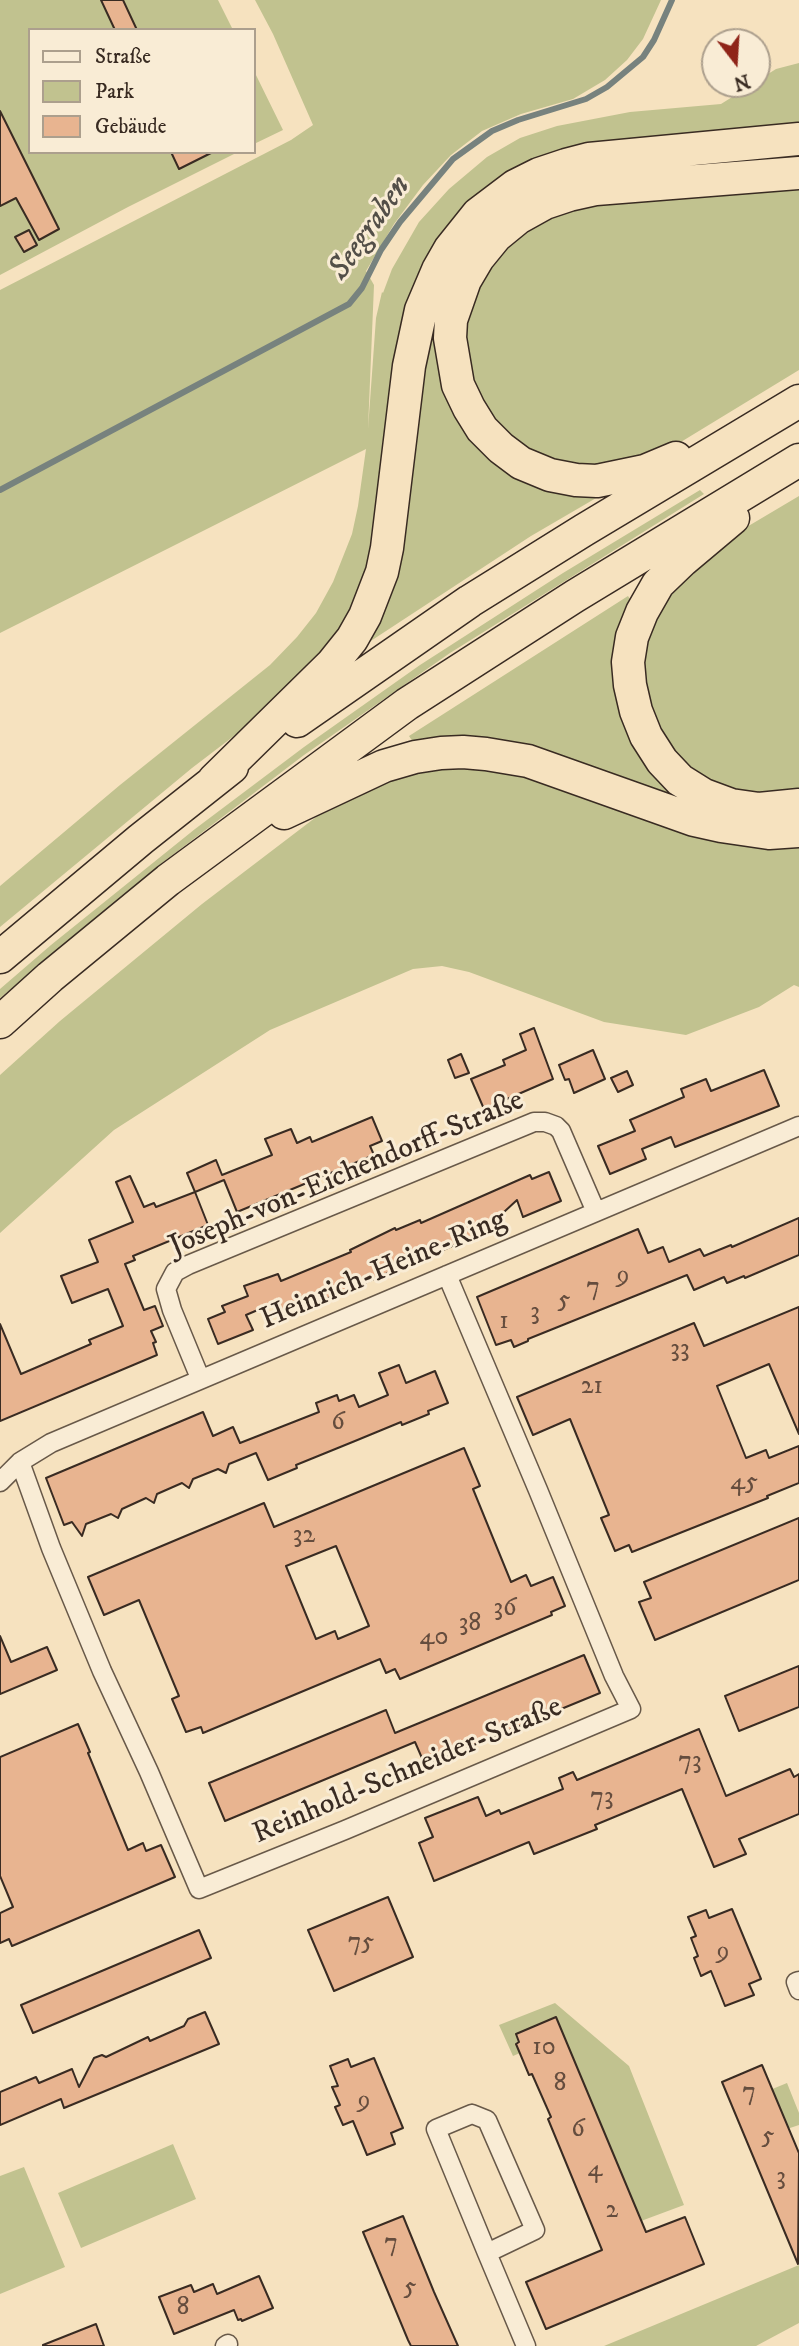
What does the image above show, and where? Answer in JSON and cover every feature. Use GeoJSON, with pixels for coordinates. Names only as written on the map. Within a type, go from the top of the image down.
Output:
{"type":"FeatureCollection","features":[{"type":"Feature","properties":{"kind":"highway"},"geometry":{"type":"LineString","coordinates":[[214,780],[332,664],[352,639],[365,616],[382,572],[387,548],[409,366],[421,310],[450,249],[478,214],[515,186],[539,174],[589,159],[799,139]]}},
{"type":"Feature","properties":{"kind":"highway"},"geometry":{"type":"LineString","coordinates":[[788,408],[645,471],[597,481],[550,475],[521,463],[482,429],[458,386],[450,338],[451,320],[465,280],[478,258],[510,224],[545,203],[596,189],[799,173]]}},
{"type":"Feature","properties":{"kind":"highway"},"geometry":{"type":"LineString","coordinates":[[0,957],[214,780],[376,664],[595,523],[788,408]]}},
{"type":"Feature","properties":{"kind":"highway"},"geometry":{"type":"LineString","coordinates":[[799,461],[683,560],[659,584],[642,612],[632,638],[628,663],[636,711],[646,736],[662,761],[680,779],[704,794],[730,805],[759,809],[799,805]]}},
{"type":"Feature","properties":{"kind":"highway"},"geometry":{"type":"LineString","coordinates":[[0,1022],[168,880],[407,704],[575,596],[799,461]]}},
{"type":"Feature","properties":{"kind":"highway"},"geometry":{"type":"LineString","coordinates":[[211,849],[384,766],[441,753],[486,754],[527,761],[694,820],[721,826],[769,833],[799,831]]}},
{"type":"Feature","properties":{"kind":"street","name":"Joseph-von-Eichendorff-Straße"},"geometry":{"type":"LineString","coordinates":[[200,1378],[166,1289],[175,1272],[188,1265],[534,1122],[545,1122],[561,1131],[596,1212]]}},
{"type":"Feature","properties":{"kind":"street","name":"Heinrich-Heine-Ring"},"geometry":{"type":"LineString","coordinates":[[0,1482],[20,1462],[51,1443],[799,1126]]}},
{"type":"Feature","properties":{"kind":"street","name":"Reinhold-Schneider-Straße"},"geometry":{"type":"LineString","coordinates":[[20,1462],[51,1548],[102,1671],[199,1889],[631,1709],[614,1676],[447,1275]]}},
{"type":"Feature","properties":{"kind":"street"},"geometry":{"type":"LineString","coordinates":[[799,1981],[796,1982],[799,1990]]}},
{"type":"Feature","properties":{"kind":"street"},"geometry":{"type":"LineString","coordinates":[[487,2253],[535,2230],[487,2119],[472,2114],[436,2129],[487,2253],[526,2346]]}},
{"type":"Feature","properties":{"kind":"green space"},"geometry":{"type":"Polygon","coordinates":[[[0,0],[218,0],[232,28],[28,28],[28,154],[234,154],[0,275],[0,0]]]}},
{"type":"Feature","properties":{"kind":"green space"},"geometry":{"type":"Polygon","coordinates":[[[255,0],[661,0],[643,39],[627,60],[605,80],[573,99],[521,114],[482,131],[451,155],[423,185],[394,224],[366,271],[374,285],[368,429],[376,318],[382,292],[392,269],[419,222],[449,189],[487,157],[520,138],[557,126],[630,112],[721,104],[731,98],[771,98],[771,72],[799,63],[799,131],[581,150],[450,231],[378,543],[343,634],[264,713],[192,768],[0,927],[0,886],[120,785],[270,665],[297,637],[316,613],[333,582],[352,534],[366,449],[0,633],[0,290],[291,140],[313,125],[255,0]]]}},
{"type":"Feature","properties":{"kind":"green space"},"geometry":{"type":"Polygon","coordinates":[[[256,75],[283,130],[256,143],[256,75]]]}},
{"type":"Feature","properties":{"kind":"green space"},"geometry":{"type":"Polygon","coordinates":[[[799,148],[799,155],[616,171],[565,180],[517,201],[486,230],[456,274],[447,296],[442,323],[441,340],[446,372],[462,415],[470,433],[516,472],[551,487],[603,494],[531,536],[357,650],[383,597],[395,559],[421,347],[429,314],[456,259],[486,220],[513,196],[531,186],[581,170],[799,148]]]}},
{"type":"Feature","properties":{"kind":"green space"},"geometry":{"type":"Polygon","coordinates":[[[799,188],[799,370],[671,448],[608,468],[546,462],[505,436],[475,395],[462,330],[474,286],[518,233],[558,214],[592,205],[799,188]]]}},
{"type":"Feature","properties":{"kind":"green space"},"geometry":{"type":"Polygon","coordinates":[[[700,490],[704,494],[450,653],[304,755],[162,863],[0,998],[0,989],[51,945],[195,829],[304,747],[420,665],[563,573],[700,490]]]}},
{"type":"Feature","properties":{"kind":"green space"},"geometry":{"type":"Polygon","coordinates":[[[799,496],[799,793],[785,796],[724,789],[690,771],[666,742],[649,710],[642,685],[643,645],[655,609],[708,550],[799,496]]]}},
{"type":"Feature","properties":{"kind":"green space"},"geometry":{"type":"Polygon","coordinates":[[[628,596],[632,602],[645,755],[782,821],[413,742],[409,736],[628,596]]]}},
{"type":"Feature","properties":{"kind":"green space"},"geometry":{"type":"Polygon","coordinates":[[[462,762],[799,840],[799,987],[794,985],[759,1007],[686,1035],[604,1022],[469,972],[442,966],[413,969],[270,1030],[114,1130],[0,1233],[0,1075],[60,1021],[202,904],[345,795],[360,785],[462,762]]]}},
{"type":"Feature","properties":{"kind":"green space"},"geometry":{"type":"Polygon","coordinates":[[[555,2003],[629,2066],[684,2205],[641,2221],[556,2018],[516,2034],[520,2053],[513,2056],[499,2025],[555,2003]]]}},
{"type":"Feature","properties":{"kind":"green space"},"geometry":{"type":"Polygon","coordinates":[[[787,2083],[799,2113],[799,2125],[787,2129],[770,2090],[787,2083]]]}},
{"type":"Feature","properties":{"kind":"green space"},"geometry":{"type":"Polygon","coordinates":[[[173,2144],[196,2199],[81,2248],[58,2193],[173,2144]]]}},
{"type":"Feature","properties":{"kind":"green space"},"geometry":{"type":"Polygon","coordinates":[[[24,2167],[65,2267],[0,2294],[0,2176],[24,2167]]]}},
{"type":"Feature","properties":{"kind":"green space"},"geometry":{"type":"Polygon","coordinates":[[[799,2265],[799,2323],[756,2346],[604,2346],[799,2265]]]}},
{"type":"Feature","properties":{"kind":"building"},"geometry":{"type":"Polygon","coordinates":[[[101,0],[123,0],[136,28],[114,28],[101,0]]]}},
{"type":"Feature","properties":{"kind":"building"},"geometry":{"type":"Polygon","coordinates":[[[0,111],[59,229],[39,240],[16,198],[0,206],[0,111]]]}},
{"type":"Feature","properties":{"kind":"building"},"geometry":{"type":"Polygon","coordinates":[[[172,154],[209,154],[179,169],[172,154]]]}},
{"type":"Feature","properties":{"kind":"building"},"geometry":{"type":"Polygon","coordinates":[[[29,230],[37,245],[24,252],[15,237],[29,230]]]}},
{"type":"Feature","properties":{"kind":"building"},"geometry":{"type":"Polygon","coordinates":[[[534,1028],[553,1079],[484,1109],[471,1079],[505,1065],[503,1060],[526,1050],[520,1034],[534,1028]]]}},
{"type":"Feature","properties":{"kind":"building"},"geometry":{"type":"Polygon","coordinates":[[[593,1050],[605,1079],[574,1093],[569,1079],[565,1080],[559,1065],[593,1050]]]}},
{"type":"Feature","properties":{"kind":"building"},"geometry":{"type":"Polygon","coordinates":[[[461,1054],[469,1073],[455,1078],[448,1060],[461,1054]]]}},
{"type":"Feature","properties":{"kind":"building"},"geometry":{"type":"Polygon","coordinates":[[[764,1070],[779,1106],[675,1147],[671,1137],[642,1149],[646,1159],[610,1174],[598,1146],[635,1131],[630,1120],[684,1097],[681,1089],[706,1079],[711,1091],[764,1070]]]}},
{"type":"Feature","properties":{"kind":"building"},"geometry":{"type":"Polygon","coordinates":[[[627,1071],[633,1085],[618,1092],[611,1078],[627,1071]]]}},
{"type":"Feature","properties":{"kind":"building"},"geometry":{"type":"Polygon","coordinates":[[[372,1117],[382,1141],[370,1146],[374,1155],[237,1212],[224,1180],[195,1192],[187,1173],[216,1160],[222,1175],[272,1155],[265,1139],[291,1129],[297,1143],[310,1137],[312,1142],[372,1117]]]}},
{"type":"Feature","properties":{"kind":"building"},"geometry":{"type":"Polygon","coordinates":[[[549,1172],[561,1201],[523,1217],[517,1200],[491,1224],[493,1229],[281,1318],[274,1303],[246,1315],[253,1330],[218,1344],[208,1319],[225,1312],[222,1306],[248,1296],[244,1286],[278,1274],[281,1281],[351,1252],[350,1250],[395,1228],[396,1230],[420,1220],[421,1223],[530,1175],[532,1179],[549,1172]]]}},
{"type":"Feature","properties":{"kind":"building"},"geometry":{"type":"Polygon","coordinates":[[[130,1176],[144,1207],[154,1203],[156,1207],[195,1192],[208,1225],[133,1256],[135,1260],[125,1264],[144,1310],[155,1306],[163,1326],[151,1331],[156,1342],[153,1343],[157,1355],[0,1421],[0,1324],[21,1374],[91,1344],[89,1340],[123,1326],[108,1289],[72,1303],[61,1276],[98,1262],[89,1240],[133,1222],[116,1182],[130,1176]]]}},
{"type":"Feature","properties":{"kind":"building"},"geometry":{"type":"Polygon","coordinates":[[[799,1218],[799,1255],[745,1278],[744,1276],[727,1283],[724,1277],[694,1290],[687,1275],[514,1347],[511,1340],[496,1345],[477,1297],[638,1229],[648,1253],[663,1247],[669,1262],[700,1249],[704,1256],[731,1245],[732,1247],[799,1218]]]}},
{"type":"Feature","properties":{"kind":"building"},"geometry":{"type":"Polygon","coordinates":[[[799,1307],[799,1434],[769,1364],[717,1386],[746,1458],[766,1450],[769,1458],[799,1446],[799,1483],[632,1552],[629,1545],[615,1551],[601,1518],[609,1515],[570,1419],[533,1435],[517,1397],[694,1323],[704,1346],[799,1307]]]}},
{"type":"Feature","properties":{"kind":"building"},"geometry":{"type":"Polygon","coordinates":[[[399,1365],[406,1383],[435,1371],[448,1403],[428,1411],[429,1414],[402,1425],[401,1422],[296,1465],[297,1468],[268,1480],[256,1453],[229,1464],[226,1473],[218,1469],[193,1479],[189,1488],[182,1483],[157,1494],[154,1503],[146,1498],[122,1509],[118,1518],[111,1514],[86,1524],[82,1536],[72,1522],[64,1525],[46,1478],[203,1412],[213,1436],[233,1427],[240,1443],[319,1412],[316,1403],[337,1395],[339,1401],[354,1395],[359,1407],[388,1395],[379,1373],[399,1365]]]}},
{"type":"Feature","properties":{"kind":"building"},"geometry":{"type":"Polygon","coordinates":[[[464,1448],[480,1486],[473,1489],[511,1582],[526,1575],[531,1586],[553,1577],[565,1606],[551,1612],[552,1615],[400,1679],[395,1669],[386,1673],[380,1659],[203,1733],[201,1727],[186,1732],[172,1699],[179,1696],[139,1600],[104,1615],[88,1577],[264,1503],[274,1527],[464,1448]],[[336,1546],[286,1566],[316,1639],[335,1631],[338,1639],[369,1626],[336,1546]]]}},
{"type":"Feature","properties":{"kind":"building"},"geometry":{"type":"Polygon","coordinates":[[[799,1518],[799,1580],[655,1640],[639,1602],[651,1598],[644,1582],[799,1518]]]}},
{"type":"Feature","properties":{"kind":"building"},"geometry":{"type":"Polygon","coordinates":[[[0,1636],[11,1662],[47,1647],[57,1670],[0,1694],[0,1636]]]}},
{"type":"Feature","properties":{"kind":"building"},"geometry":{"type":"Polygon","coordinates":[[[584,1655],[600,1693],[425,1765],[415,1742],[225,1821],[209,1783],[386,1710],[395,1733],[584,1655]]]}},
{"type":"Feature","properties":{"kind":"building"},"geometry":{"type":"Polygon","coordinates":[[[799,1666],[799,1707],[739,1731],[725,1696],[799,1666]]]}},
{"type":"Feature","properties":{"kind":"building"},"geometry":{"type":"Polygon","coordinates":[[[78,1724],[128,1850],[143,1843],[146,1851],[161,1845],[175,1877],[12,1946],[9,1939],[0,1943],[0,1913],[13,1907],[0,1876],[0,1757],[78,1724]]]}},
{"type":"Feature","properties":{"kind":"building"},"geometry":{"type":"Polygon","coordinates":[[[699,1729],[726,1796],[790,1769],[794,1777],[799,1774],[799,1814],[739,1839],[746,1854],[714,1867],[682,1789],[595,1825],[597,1829],[534,1854],[529,1842],[434,1881],[419,1843],[433,1837],[425,1818],[478,1797],[486,1816],[499,1810],[501,1814],[563,1789],[559,1778],[573,1772],[577,1780],[699,1729]]]}},
{"type":"Feature","properties":{"kind":"building"},"geometry":{"type":"Polygon","coordinates":[[[388,1897],[413,1957],[334,1991],[308,1930],[388,1897]]]}},
{"type":"Feature","properties":{"kind":"building"},"geometry":{"type":"Polygon","coordinates":[[[732,1909],[761,1979],[749,1984],[754,1995],[725,2006],[711,1971],[701,1976],[694,1958],[698,1956],[691,1938],[696,1936],[688,1917],[706,1910],[709,1918],[732,1909]]]}},
{"type":"Feature","properties":{"kind":"building"},"geometry":{"type":"Polygon","coordinates":[[[199,1930],[211,1958],[33,2033],[21,2005],[199,1930]]]}},
{"type":"Feature","properties":{"kind":"building"},"geometry":{"type":"Polygon","coordinates":[[[205,2012],[219,2044],[64,2108],[61,2099],[0,2125],[0,2092],[36,2077],[39,2083],[72,2069],[79,2087],[94,2058],[102,2055],[106,2057],[148,2037],[150,2041],[184,2026],[188,2019],[205,2012]]]}},
{"type":"Feature","properties":{"kind":"building"},"geometry":{"type":"Polygon","coordinates":[[[556,2017],[646,2232],[685,2217],[704,2264],[546,2329],[526,2282],[602,2250],[548,2119],[551,2117],[516,2044],[519,2042],[516,2034],[556,2017]]]}},
{"type":"Feature","properties":{"kind":"building"},"geometry":{"type":"Polygon","coordinates":[[[374,2058],[403,2128],[391,2133],[395,2144],[367,2155],[353,2121],[343,2125],[335,2107],[340,2105],[332,2087],[338,2086],[330,2066],[348,2059],[351,2067],[374,2058]]]}},
{"type":"Feature","properties":{"kind":"building"},"geometry":{"type":"Polygon","coordinates":[[[762,2065],[799,2153],[798,2264],[722,2082],[762,2065]]]}},
{"type":"Feature","properties":{"kind":"building"},"geometry":{"type":"Polygon","coordinates":[[[403,2216],[458,2346],[411,2346],[408,2340],[363,2232],[403,2216]]]}},
{"type":"Feature","properties":{"kind":"building"},"geometry":{"type":"Polygon","coordinates":[[[259,2276],[273,2308],[242,2321],[238,2320],[234,2310],[174,2334],[159,2297],[191,2285],[194,2292],[213,2284],[217,2294],[259,2276]]]}},
{"type":"Feature","properties":{"kind":"building"},"geometry":{"type":"Polygon","coordinates":[[[96,2324],[104,2346],[43,2346],[43,2345],[96,2324]]]}},
{"type":"Feature","properties":{"kind":"waterway","name":"Seegraben"},"geometry":{"type":"LineString","coordinates":[[0,490],[349,304],[362,288],[381,250],[400,222],[453,159],[492,131],[586,99],[607,87],[643,57],[672,0]]}}]}
